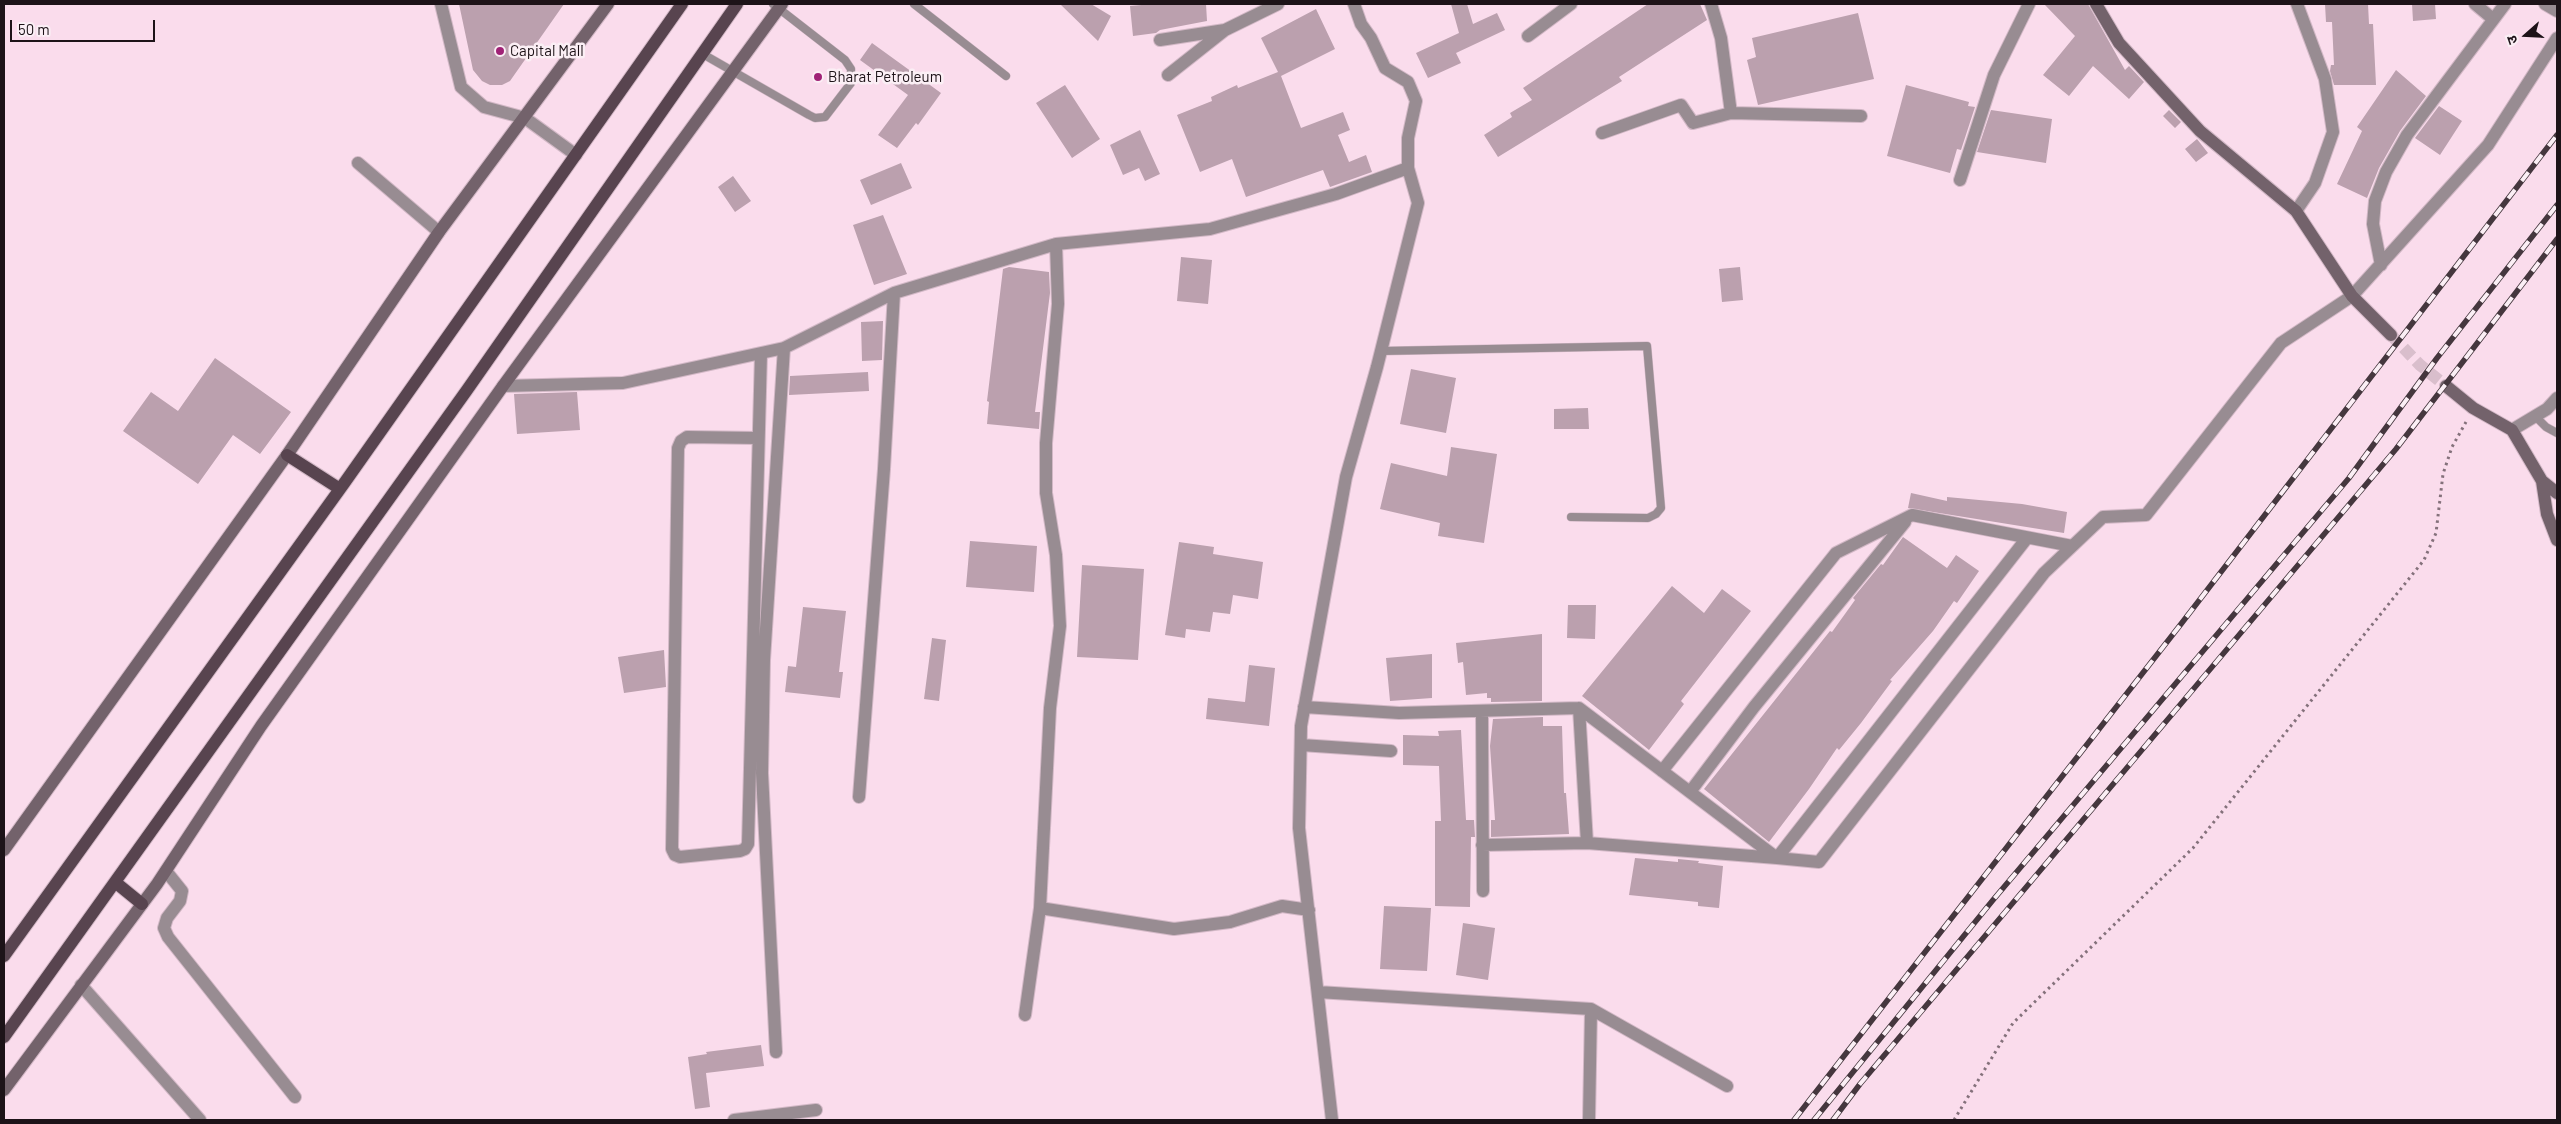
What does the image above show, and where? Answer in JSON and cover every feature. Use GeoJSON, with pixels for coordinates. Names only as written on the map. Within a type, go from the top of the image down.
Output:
{"type":"FeatureCollection","features":[{"type":"Feature","properties":{"kind":"main road"},"geometry":{"type":"LineString","coordinates":[[4,956],[340,489],[682,4]]}},
{"type":"Feature","properties":{"kind":"main road"},"geometry":{"type":"LineString","coordinates":[[4,1037],[466,390],[736,4]]}},
{"type":"Feature","properties":{"kind":"main road"},"geometry":{"type":"LineString","coordinates":[[286,455],[340,489]]}},
{"type":"Feature","properties":{"kind":"main road"},"geometry":{"type":"LineString","coordinates":[[115,882],[142,904]]}},
{"type":"Feature","properties":{"kind":"street"},"geometry":{"type":"LineString","coordinates":[[440,4],[461,86],[484,108],[525,118],[576,155]]}},
{"type":"Feature","properties":{"kind":"street"},"geometry":{"type":"LineString","coordinates":[[4,850],[286,455],[439,232],[608,4]]}},
{"type":"Feature","properties":{"kind":"street"},"geometry":{"type":"LineString","coordinates":[[1168,75],[1224,30],[1278,4]]}},
{"type":"Feature","properties":{"kind":"street"},"geometry":{"type":"LineString","coordinates":[[1332,1120],[1299,828],[1304,707],[1346,477],[1381,351],[1418,203],[1408,168],[1408,138],[1416,101],[1408,82],[1385,68],[1371,38],[1361,24],[1354,4]]}},
{"type":"Feature","properties":{"kind":"street"},"geometry":{"type":"LineString","coordinates":[[1528,36],[1570,4]]}},
{"type":"Feature","properties":{"kind":"street"},"geometry":{"type":"LineString","coordinates":[[1711,4],[1722,38],[1730,113]]}},
{"type":"Feature","properties":{"kind":"street"},"geometry":{"type":"LineString","coordinates":[[1960,180],[1994,75],[2029,4]]}},
{"type":"Feature","properties":{"kind":"street"},"geometry":{"type":"LineString","coordinates":[[2096,4],[2119,43],[2200,131],[2296,211],[2352,296],[2391,335]]}},
{"type":"Feature","properties":{"kind":"street"},"geometry":{"type":"LineString","coordinates":[[2296,211],[2315,183],[2333,132],[2325,79],[2297,4]]}},
{"type":"Feature","properties":{"kind":"street"},"geometry":{"type":"LineString","coordinates":[[2475,4],[2493,19]]}},
{"type":"Feature","properties":{"kind":"street"},"geometry":{"type":"LineString","coordinates":[[2381,265],[2373,224],[2375,201],[2386,172],[2407,135],[2505,4]]}},
{"type":"Feature","properties":{"kind":"street"},"geometry":{"type":"LineString","coordinates":[[2545,4],[2557,11]]}},
{"type":"Feature","properties":{"kind":"street"},"geometry":{"type":"LineString","coordinates":[[4,1090],[142,904],[261,726],[778,5]]}},
{"type":"Feature","properties":{"kind":"street"},"geometry":{"type":"LineString","coordinates":[[1160,40],[1224,30]]}},
{"type":"Feature","properties":{"kind":"street"},"geometry":{"type":"LineString","coordinates":[[1482,845],[1587,842],[1819,862],[2044,573],[2103,517],[2146,515],[2281,343],[2352,296],[2488,145],[2557,38]]}},
{"type":"Feature","properties":{"kind":"street"},"geometry":{"type":"LineString","coordinates":[[1602,133],[1681,105],[1694,123],[1730,113],[1861,116]]}},
{"type":"Feature","properties":{"kind":"street"},"geometry":{"type":"LineString","coordinates":[[358,163],[439,232]]}},
{"type":"Feature","properties":{"kind":"street"},"geometry":{"type":"LineString","coordinates":[[503,386],[623,382],[784,348],[894,293],[1056,244],[1210,229],[1336,194],[1408,168]]}},
{"type":"Feature","properties":{"kind":"street"},"geometry":{"type":"LineString","coordinates":[[1025,1015],[1040,908],[1050,708],[1060,626],[1056,555],[1046,484],[1046,442],[1058,304],[1056,244]]}},
{"type":"Feature","properties":{"kind":"street"},"geometry":{"type":"LineString","coordinates":[[859,797],[884,469],[894,293]]}},
{"type":"Feature","properties":{"kind":"street"},"geometry":{"type":"LineString","coordinates":[[776,1052],[762,773],[764,660],[784,348]]}},
{"type":"Feature","properties":{"kind":"street"},"geometry":{"type":"LineString","coordinates":[[758,438],[687,437],[681,441],[678,448],[672,849],[674,855],[680,857],[740,851],[745,849],[748,844],[761,353]]}},
{"type":"Feature","properties":{"kind":"street"},"geometry":{"type":"LineString","coordinates":[[2446,386],[2473,408],[2512,430],[2542,481],[2557,493]]}},
{"type":"Feature","properties":{"kind":"street"},"geometry":{"type":"LineString","coordinates":[[2512,430],[2536,416],[2557,398]]}},
{"type":"Feature","properties":{"kind":"street"},"geometry":{"type":"LineString","coordinates":[[2542,481],[2547,514],[2557,540]]}},
{"type":"Feature","properties":{"kind":"street"},"geometry":{"type":"LineString","coordinates":[[1662,771],[1836,553],[1912,515],[2072,546]]}},
{"type":"Feature","properties":{"kind":"street"},"geometry":{"type":"LineString","coordinates":[[1690,792],[1754,707],[1912,515]]}},
{"type":"Feature","properties":{"kind":"street"},"geometry":{"type":"LineString","coordinates":[[1777,858],[2028,538]]}},
{"type":"Feature","properties":{"kind":"street"},"geometry":{"type":"LineString","coordinates":[[1304,707],[1399,713],[1579,708],[1777,858]]}},
{"type":"Feature","properties":{"kind":"street"},"geometry":{"type":"LineString","coordinates":[[1579,708],[1587,842]]}},
{"type":"Feature","properties":{"kind":"street"},"geometry":{"type":"LineString","coordinates":[[1482,711],[1483,890]]}},
{"type":"Feature","properties":{"kind":"street"},"geometry":{"type":"LineString","coordinates":[[1301,745],[1391,751]]}},
{"type":"Feature","properties":{"kind":"street"},"geometry":{"type":"LineString","coordinates":[[166,870],[182,891],[180,901],[167,918],[164,928],[168,937],[295,1097]]}},
{"type":"Feature","properties":{"kind":"street"},"geometry":{"type":"LineString","coordinates":[[1040,908],[1174,929],[1230,922],[1282,906],[1309,910]]}},
{"type":"Feature","properties":{"kind":"street"},"geometry":{"type":"LineString","coordinates":[[81,986],[200,1120]]}},
{"type":"Feature","properties":{"kind":"street"},"geometry":{"type":"LineString","coordinates":[[1318,992],[1591,1009],[1727,1086]]}},
{"type":"Feature","properties":{"kind":"street"},"geometry":{"type":"LineString","coordinates":[[1589,1120],[1591,1009]]}},
{"type":"Feature","properties":{"kind":"street"},"geometry":{"type":"LineString","coordinates":[[734,1120],[816,1110]]}},
{"type":"Feature","properties":{"kind":"lane"},"geometry":{"type":"LineString","coordinates":[[914,4],[1006,76]]}},
{"type":"Feature","properties":{"kind":"lane"},"geometry":{"type":"LineString","coordinates":[[701,53],[730,72],[809,115],[820,118],[825,117],[851,83],[851,69],[845,60],[778,5]]}},
{"type":"Feature","properties":{"kind":"lane"},"geometry":{"type":"LineString","coordinates":[[1381,351],[1647,346],[1661,508],[1656,514],[1648,518],[1571,517]]}},
{"type":"Feature","properties":{"kind":"lane"},"geometry":{"type":"LineString","coordinates":[[2536,416],[2546,427],[2557,433]]}},
{"type":"Feature","properties":{"kind":"path"},"geometry":{"type":"LineString","coordinates":[[1954,1120],[2013,1023],[2193,848],[2424,560],[2436,532],[2443,474],[2452,447],[2473,408]]}},
{"type":"Feature","properties":{"kind":"building","name":"Capital Mall"},"geometry":{"type":"Polygon","coordinates":[[[459,4],[564,4],[510,81],[502,85],[490,85],[482,81],[473,70],[459,4]]]}},
{"type":"Feature","properties":{"kind":"building"},"geometry":{"type":"Polygon","coordinates":[[[1060,4],[1091,4],[1111,16],[1098,41],[1060,4]]]}},
{"type":"Feature","properties":{"kind":"building"},"geometry":{"type":"Polygon","coordinates":[[[1206,4],[1207,21],[1160,30],[1156,33],[1133,36],[1130,6],[1206,4]]]}},
{"type":"Feature","properties":{"kind":"building"},"geometry":{"type":"Polygon","coordinates":[[[1451,4],[1467,4],[1473,24],[1497,13],[1505,30],[1456,53],[1461,63],[1428,78],[1416,53],[1459,33],[1451,4]]]}},
{"type":"Feature","properties":{"kind":"building"},"geometry":{"type":"Polygon","coordinates":[[[1648,4],[1700,4],[1707,20],[1619,77],[1622,81],[1498,157],[1484,135],[1512,117],[1510,113],[1532,100],[1523,88],[1648,4]]]}},
{"type":"Feature","properties":{"kind":"building"},"geometry":{"type":"Polygon","coordinates":[[[2044,4],[2088,4],[2125,70],[2129,66],[2144,82],[2129,99],[2093,66],[2069,96],[2043,75],[2075,36],[2044,4]]]}},
{"type":"Feature","properties":{"kind":"building"},"geometry":{"type":"Polygon","coordinates":[[[2325,4],[2368,4],[2369,24],[2373,24],[2376,85],[2334,85],[2330,71],[2331,65],[2334,65],[2332,22],[2326,22],[2325,4]]]}},
{"type":"Feature","properties":{"kind":"building"},"geometry":{"type":"Polygon","coordinates":[[[2412,4],[2435,4],[2436,19],[2413,21],[2412,4]]]}},
{"type":"Feature","properties":{"kind":"building"},"geometry":{"type":"Polygon","coordinates":[[[1316,9],[1335,49],[1281,76],[1301,128],[1343,112],[1350,130],[1338,135],[1349,162],[1366,155],[1372,172],[1330,187],[1323,170],[1246,197],[1232,159],[1200,172],[1177,115],[1212,101],[1211,97],[1237,85],[1238,88],[1278,72],[1261,38],[1316,9]]]}},
{"type":"Feature","properties":{"kind":"building"},"geometry":{"type":"Polygon","coordinates":[[[1858,13],[1874,79],[1758,105],[1747,60],[1756,57],[1752,38],[1858,13]]]}},
{"type":"Feature","properties":{"kind":"building"},"geometry":{"type":"Polygon","coordinates":[[[872,43],[941,93],[918,125],[916,123],[897,148],[878,135],[908,95],[860,60],[872,43]]]}},
{"type":"Feature","properties":{"kind":"building"},"geometry":{"type":"Polygon","coordinates":[[[2396,70],[2426,96],[2400,131],[2379,168],[2367,198],[2337,184],[2362,131],[2357,127],[2396,70]]]}},
{"type":"Feature","properties":{"kind":"building"},"geometry":{"type":"Polygon","coordinates":[[[1065,85],[1100,139],[1072,158],[1036,103],[1065,85]]]}},
{"type":"Feature","properties":{"kind":"building"},"geometry":{"type":"Polygon","coordinates":[[[1906,85],[1969,102],[1968,106],[1975,107],[1961,150],[1957,149],[1950,173],[1887,156],[1906,85]]]}},
{"type":"Feature","properties":{"kind":"building"},"geometry":{"type":"Polygon","coordinates":[[[2439,106],[2462,121],[2440,155],[2415,138],[2439,106]]]}},
{"type":"Feature","properties":{"kind":"building"},"geometry":{"type":"Polygon","coordinates":[[[1991,110],[2052,119],[2046,163],[1977,152],[1991,110]]]}},
{"type":"Feature","properties":{"kind":"building"},"geometry":{"type":"Polygon","coordinates":[[[2169,110],[2181,122],[2175,128],[2163,116],[2169,110]]]}},
{"type":"Feature","properties":{"kind":"building"},"geometry":{"type":"Polygon","coordinates":[[[1140,130],[1160,174],[1145,181],[1139,168],[1123,175],[1110,145],[1140,130]]]}},
{"type":"Feature","properties":{"kind":"building"},"geometry":{"type":"Polygon","coordinates":[[[2197,139],[2208,153],[2196,162],[2185,149],[2197,139]]]}},
{"type":"Feature","properties":{"kind":"building"},"geometry":{"type":"Polygon","coordinates":[[[901,163],[912,188],[871,205],[860,180],[901,163]]]}},
{"type":"Feature","properties":{"kind":"building"},"geometry":{"type":"Polygon","coordinates":[[[733,176],[751,201],[735,212],[718,187],[733,176]]]}},
{"type":"Feature","properties":{"kind":"building"},"geometry":{"type":"Polygon","coordinates":[[[883,215],[907,274],[874,285],[853,225],[883,215]]]}},
{"type":"Feature","properties":{"kind":"building"},"geometry":{"type":"Polygon","coordinates":[[[1181,257],[1212,260],[1208,304],[1177,301],[1181,257]]]}},
{"type":"Feature","properties":{"kind":"building"},"geometry":{"type":"Polygon","coordinates":[[[1009,267],[1049,272],[1050,293],[1035,412],[1040,412],[1039,429],[987,424],[989,402],[987,401],[1003,269],[1009,267]]]}},
{"type":"Feature","properties":{"kind":"building"},"geometry":{"type":"Polygon","coordinates":[[[1740,267],[1743,300],[1722,302],[1719,269],[1740,267]]]}},
{"type":"Feature","properties":{"kind":"building"},"geometry":{"type":"Polygon","coordinates":[[[883,321],[882,360],[862,361],[861,322],[883,321]]]}},
{"type":"Feature","properties":{"kind":"building"},"geometry":{"type":"Polygon","coordinates":[[[215,358],[291,412],[260,454],[233,435],[198,484],[123,431],[151,392],[178,411],[215,358]]]}},
{"type":"Feature","properties":{"kind":"building"},"geometry":{"type":"Polygon","coordinates":[[[1411,369],[1456,378],[1446,433],[1400,424],[1411,369]]]}},
{"type":"Feature","properties":{"kind":"building"},"geometry":{"type":"Polygon","coordinates":[[[868,372],[869,391],[789,395],[790,376],[868,372]]]}},
{"type":"Feature","properties":{"kind":"building"},"geometry":{"type":"Polygon","coordinates":[[[577,392],[580,430],[517,434],[514,394],[577,392]]]}},
{"type":"Feature","properties":{"kind":"building"},"geometry":{"type":"Polygon","coordinates":[[[1588,408],[1589,429],[1554,429],[1554,409],[1588,408]]]}},
{"type":"Feature","properties":{"kind":"building"},"geometry":{"type":"Polygon","coordinates":[[[1451,447],[1497,454],[1484,543],[1438,536],[1440,523],[1380,509],[1391,463],[1447,476],[1451,447]]]}},
{"type":"Feature","properties":{"kind":"building"},"geometry":{"type":"Polygon","coordinates":[[[1911,493],[1947,501],[1947,497],[2022,504],[2067,512],[2064,533],[1908,508],[1911,493]]]}},
{"type":"Feature","properties":{"kind":"building"},"geometry":{"type":"Polygon","coordinates":[[[1903,537],[1947,568],[1956,555],[1979,571],[1957,603],[1954,601],[1933,631],[1890,680],[1892,681],[1861,723],[1839,750],[1837,748],[1769,842],[1704,789],[1830,631],[1832,632],[1855,600],[1853,598],[1881,564],[1883,565],[1903,537]]]}},
{"type":"Feature","properties":{"kind":"building"},"geometry":{"type":"Polygon","coordinates":[[[970,541],[1037,546],[1034,592],[966,587],[970,541]]]}},
{"type":"Feature","properties":{"kind":"building"},"geometry":{"type":"Polygon","coordinates":[[[1179,542],[1214,547],[1213,554],[1263,562],[1258,599],[1233,595],[1230,614],[1213,612],[1210,632],[1186,629],[1185,638],[1165,635],[1179,542]]]}},
{"type":"Feature","properties":{"kind":"building"},"geometry":{"type":"Polygon","coordinates":[[[1082,565],[1144,569],[1138,660],[1077,657],[1082,565]]]}},
{"type":"Feature","properties":{"kind":"building"},"geometry":{"type":"Polygon","coordinates":[[[1672,586],[1704,613],[1722,589],[1751,611],[1681,701],[1684,704],[1649,750],[1582,696],[1672,586]]]}},
{"type":"Feature","properties":{"kind":"building"},"geometry":{"type":"Polygon","coordinates":[[[1568,605],[1596,605],[1595,639],[1567,638],[1568,605]]]}},
{"type":"Feature","properties":{"kind":"building"},"geometry":{"type":"Polygon","coordinates":[[[803,607],[846,611],[839,672],[843,672],[840,698],[785,692],[788,666],[796,667],[803,607]]]}},
{"type":"Feature","properties":{"kind":"building"},"geometry":{"type":"Polygon","coordinates":[[[1542,634],[1542,701],[1491,702],[1491,698],[1487,698],[1487,693],[1466,695],[1463,662],[1458,663],[1456,643],[1542,634]]]}},
{"type":"Feature","properties":{"kind":"building"},"geometry":{"type":"Polygon","coordinates":[[[932,638],[946,640],[939,701],[924,699],[932,638]]]}},
{"type":"Feature","properties":{"kind":"building"},"geometry":{"type":"Polygon","coordinates":[[[664,650],[666,687],[624,693],[618,657],[664,650]]]}},
{"type":"Feature","properties":{"kind":"building"},"geometry":{"type":"Polygon","coordinates":[[[1432,654],[1432,698],[1390,701],[1386,658],[1432,654]]]}},
{"type":"Feature","properties":{"kind":"building"},"geometry":{"type":"Polygon","coordinates":[[[1249,665],[1275,668],[1269,726],[1206,719],[1208,698],[1245,702],[1249,665]]]}},
{"type":"Feature","properties":{"kind":"building"},"geometry":{"type":"Polygon","coordinates":[[[1543,717],[1543,726],[1562,726],[1564,793],[1566,793],[1569,834],[1491,837],[1491,820],[1495,820],[1490,746],[1493,719],[1543,717]]]}},
{"type":"Feature","properties":{"kind":"building"},"geometry":{"type":"Polygon","coordinates":[[[1461,730],[1466,820],[1474,820],[1475,837],[1471,837],[1470,907],[1435,906],[1435,821],[1441,821],[1439,766],[1403,765],[1403,735],[1439,736],[1438,731],[1461,730]]]}},
{"type":"Feature","properties":{"kind":"building"},"geometry":{"type":"Polygon","coordinates":[[[1635,858],[1678,862],[1678,859],[1723,866],[1719,908],[1698,906],[1698,902],[1629,895],[1635,858]]]}},
{"type":"Feature","properties":{"kind":"building"},"geometry":{"type":"Polygon","coordinates":[[[1384,906],[1431,908],[1427,971],[1380,969],[1384,906]]]}},
{"type":"Feature","properties":{"kind":"building"},"geometry":{"type":"Polygon","coordinates":[[[1463,923],[1495,928],[1488,980],[1456,975],[1463,923]]]}},
{"type":"Feature","properties":{"kind":"building"},"geometry":{"type":"Polygon","coordinates":[[[761,1045],[764,1066],[706,1073],[710,1107],[695,1109],[688,1057],[707,1054],[706,1052],[761,1045]]]}},
{"type":"Feature","properties":{"kind":"tunnel"},"geometry":{"type":"LineString","coordinates":[[2391,335],[2420,365],[2446,386]]}},
{"type":"Feature","properties":{"kind":"railway"},"geometry":{"type":"LineString","coordinates":[[1794,1120],[2181,624],[2557,135]]}},
{"type":"Feature","properties":{"kind":"railway"},"geometry":{"type":"LineString","coordinates":[[1814,1120],[1993,900],[2349,478],[2437,358],[2557,205]]}},
{"type":"Feature","properties":{"kind":"railway"},"geometry":{"type":"LineString","coordinates":[[1833,1120],[1860,1084],[2396,449],[2557,239]]}},
{"type":"Feature","properties":{"kind":"place","name":"Capital Mall"},"geometry":{"type":"Point","coordinates":[500,51]}},
{"type":"Feature","properties":{"kind":"place","name":"Bharat Petroleum"},"geometry":{"type":"Point","coordinates":[818,77]}}]}
